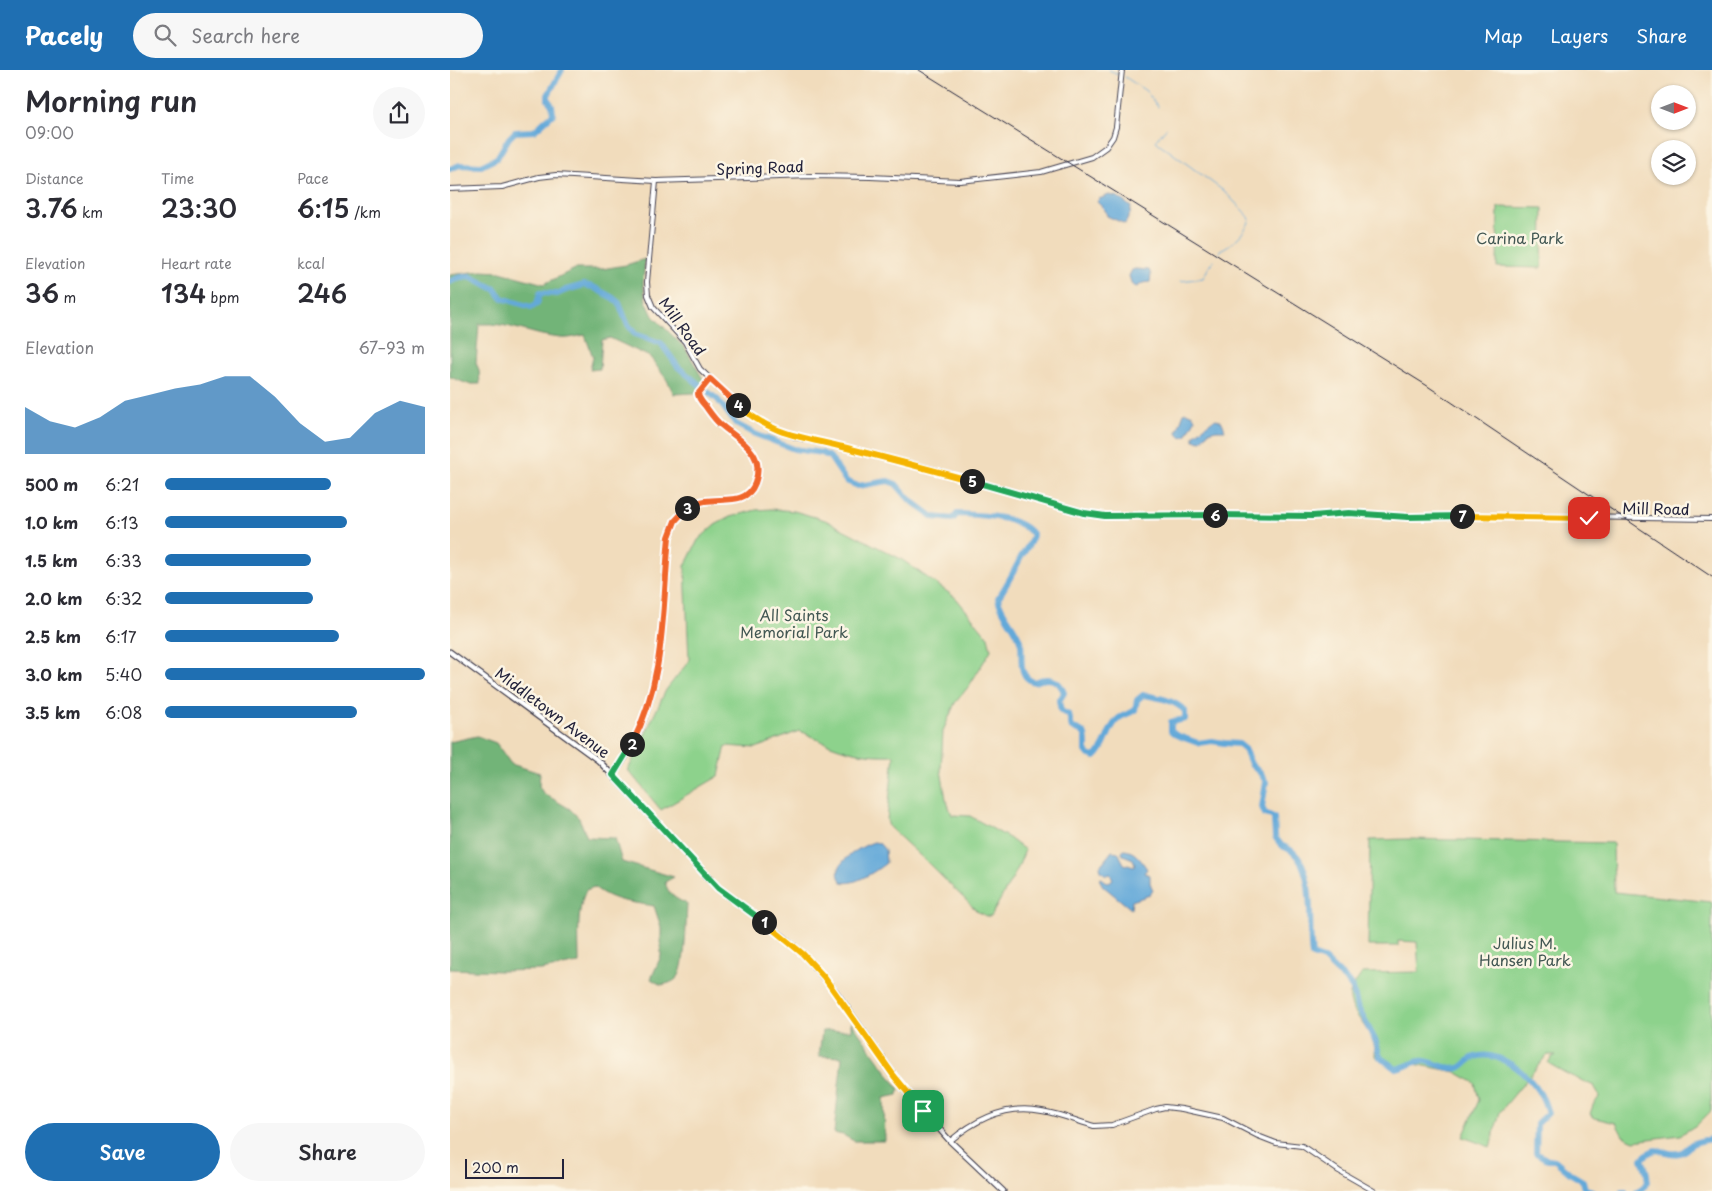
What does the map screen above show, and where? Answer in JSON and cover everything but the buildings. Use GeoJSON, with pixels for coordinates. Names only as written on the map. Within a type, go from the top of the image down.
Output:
{"type":"FeatureCollection","features":[{"type":"Feature","properties":{"kind":"main road","name":"Middletown Avenue"},"geometry":{"type":"LineString","coordinates":[[450,652],[586,750],[613,775],[718,888],[784,937],[818,970],[836,992],[903,1088],[950,1141],[1003,1191]]}},
{"type":"Feature","properties":{"kind":"street","name":"Spring Road"},"geometry":{"type":"LineString","coordinates":[[450,189],[502,187],[539,177],[556,175],[656,181],[812,176],[870,176],[960,180],[1035,174],[1096,155],[1106,147],[1113,137],[1116,127],[1122,70]]}},
{"type":"Feature","properties":{"kind":"street","name":"Mill Road"},"geometry":{"type":"LineString","coordinates":[[656,181],[647,275],[648,295],[657,313],[684,342],[700,369],[752,417],[795,437],[843,447],[931,470],[1084,513],[1105,516],[1313,516],[1349,513],[1408,517],[1506,516],[1712,519]]}},
{"type":"Feature","properties":{"kind":"street"},"geometry":{"type":"LineString","coordinates":[[613,775],[623,762],[639,731],[654,687],[660,654],[669,537],[672,526],[683,511],[697,503],[735,500],[744,497],[751,490],[757,477],[757,463],[753,453],[746,444],[716,420],[699,398],[698,394],[710,379]]}},
{"type":"Feature","properties":{"kind":"street"},"geometry":{"type":"LineString","coordinates":[[950,1141],[975,1122],[1003,1112],[1015,1110],[1042,1111],[1097,1126],[1112,1125],[1156,1109],[1174,1107],[1223,1118],[1276,1143],[1302,1146],[1374,1191]]}},
{"type":"Feature","properties":{"kind":"green space","name":"Carina Park"},"geometry":{"type":"Polygon","coordinates":[[[1498,207],[1543,208],[1542,268],[1497,267],[1498,207]]]}},
{"type":"Feature","properties":{"kind":"green space"},"geometry":{"type":"Polygon","coordinates":[[[645,259],[643,283],[646,301],[653,316],[685,348],[703,379],[704,382],[695,393],[674,394],[667,380],[650,357],[610,338],[602,340],[600,369],[590,370],[593,357],[585,335],[570,338],[550,337],[491,324],[479,324],[476,363],[479,370],[480,384],[468,384],[450,377],[450,275],[481,271],[500,272],[544,284],[575,269],[602,269],[626,265],[645,259]]]}},
{"type":"Feature","properties":{"kind":"green space","name":"All Saints Memorial Park"},"geometry":{"type":"Polygon","coordinates":[[[756,510],[794,511],[825,520],[901,559],[956,598],[988,637],[991,650],[969,686],[955,703],[943,731],[941,770],[946,799],[952,815],[970,816],[1009,838],[1025,850],[1017,870],[991,916],[978,912],[889,827],[887,820],[894,755],[874,755],[848,751],[799,731],[756,748],[726,746],[719,776],[661,810],[628,770],[666,690],[689,661],[685,566],[698,540],[715,525],[730,517],[756,510]]]}},
{"type":"Feature","properties":{"kind":"green space"},"geometry":{"type":"Polygon","coordinates":[[[477,736],[496,743],[511,764],[540,773],[539,786],[543,793],[570,809],[579,818],[587,837],[615,838],[622,862],[674,877],[665,882],[668,890],[676,898],[687,904],[683,963],[676,979],[661,985],[651,979],[661,956],[661,927],[654,906],[615,899],[594,887],[586,890],[581,907],[579,963],[541,970],[450,969],[450,742],[477,736]]]}},
{"type":"Feature","properties":{"kind":"green space","name":"Julius M. Hansen Park"},"geometry":{"type":"Polygon","coordinates":[[[1370,840],[1613,843],[1614,892],[1712,902],[1711,1111],[1698,1124],[1680,1135],[1634,1141],[1623,1136],[1616,1123],[1595,1118],[1590,1114],[1593,1105],[1600,1096],[1594,1086],[1548,1063],[1556,1055],[1547,1055],[1500,1112],[1490,1147],[1463,1137],[1479,1100],[1475,1083],[1456,1072],[1420,1065],[1413,1064],[1399,1070],[1375,1056],[1375,1047],[1372,1039],[1350,1001],[1353,986],[1362,973],[1419,972],[1417,942],[1398,941],[1398,946],[1368,946],[1370,840]]]}},
{"type":"Feature","properties":{"kind":"green space"},"geometry":{"type":"Polygon","coordinates":[[[851,1022],[899,1089],[898,1095],[884,1098],[885,1141],[854,1141],[834,1133],[842,1057],[819,1056],[822,1031],[851,1030],[851,1022]]]}},
{"type":"Feature","properties":{"kind":"water"},"geometry":{"type":"Polygon","coordinates":[[[1109,195],[1118,197],[1131,207],[1125,224],[1107,216],[1105,210],[1097,202],[1099,199],[1109,195]]]}},
{"type":"Feature","properties":{"kind":"water"},"geometry":{"type":"Polygon","coordinates":[[[1132,270],[1149,270],[1151,275],[1150,282],[1143,283],[1137,287],[1132,285],[1129,276],[1132,270]]]}},
{"type":"Feature","properties":{"kind":"water"},"geometry":{"type":"Polygon","coordinates":[[[1186,412],[1193,415],[1195,420],[1186,436],[1180,437],[1177,432],[1186,412]]]}},
{"type":"Feature","properties":{"kind":"water"},"geometry":{"type":"Polygon","coordinates":[[[1217,419],[1222,422],[1225,430],[1208,432],[1202,441],[1194,440],[1194,435],[1217,419]]]}},
{"type":"Feature","properties":{"kind":"water"},"geometry":{"type":"Polygon","coordinates":[[[874,842],[879,843],[885,850],[886,863],[859,880],[847,883],[842,882],[839,876],[839,869],[842,863],[854,852],[874,842]]]}},
{"type":"Feature","properties":{"kind":"water"},"geometry":{"type":"Polygon","coordinates":[[[1123,850],[1131,852],[1142,862],[1147,869],[1144,873],[1150,875],[1150,883],[1153,890],[1150,895],[1132,901],[1131,909],[1103,886],[1099,879],[1102,878],[1104,881],[1109,882],[1113,879],[1110,874],[1106,875],[1101,871],[1100,866],[1112,851],[1118,852],[1124,864],[1134,867],[1133,859],[1123,855],[1123,850]]]}},
{"type":"Feature","properties":{"kind":"waterway"},"geometry":{"type":"LineString","coordinates":[[450,169],[460,165],[481,166],[497,158],[509,138],[515,132],[534,131],[553,114],[548,95],[562,70]]}},
{"type":"Feature","properties":{"kind":"waterway"},"geometry":{"type":"LineString","coordinates":[[1109,70],[1118,74]]}},
{"type":"Feature","properties":{"kind":"waterway"},"geometry":{"type":"LineString","coordinates":[[1125,77],[1146,91],[1158,107]]}},
{"type":"Feature","properties":{"kind":"waterway"},"geometry":{"type":"LineString","coordinates":[[1166,128],[1156,140],[1157,142],[1225,192],[1249,217],[1248,225],[1241,234],[1234,242],[1220,250],[1219,254]]}},
{"type":"Feature","properties":{"kind":"waterway"},"geometry":{"type":"LineString","coordinates":[[1181,281],[1203,278],[1214,260]]}},
{"type":"Feature","properties":{"kind":"waterway"},"geometry":{"type":"LineString","coordinates":[[450,282],[469,276],[495,289],[502,298],[531,307],[537,304],[540,293],[557,294],[584,285],[593,287],[619,303],[627,323],[635,334],[661,343],[678,367],[718,400],[736,424],[755,434],[794,449],[822,453],[830,457],[846,481],[858,486],[888,481],[896,484],[909,499],[933,517],[953,519],[957,514],[998,517],[1027,528],[1033,535],[1032,538],[998,598],[1002,610],[1019,638],[1025,676],[1034,682],[1048,679],[1059,684],[1064,693],[1059,701],[1061,711],[1069,715],[1072,728],[1081,731],[1085,735],[1086,751],[1089,755],[1095,757],[1099,753],[1114,723],[1135,710],[1137,700],[1143,695],[1171,702],[1185,711],[1185,719],[1171,722],[1171,731],[1176,735],[1198,743],[1212,741],[1239,744],[1245,749],[1251,764],[1266,782],[1262,807],[1265,814],[1274,817],[1275,837],[1282,846],[1294,853],[1302,863],[1309,893],[1312,955],[1324,959],[1353,989],[1357,1006],[1376,1042],[1380,1057],[1396,1069],[1422,1061],[1455,1069],[1463,1066],[1475,1057],[1485,1056],[1504,1060],[1521,1072],[1536,1087],[1548,1113],[1537,1123],[1536,1153],[1548,1160],[1555,1160],[1571,1174],[1583,1181],[1585,1189],[1593,1191]]}},
{"type":"Feature","properties":{"kind":"waterway"},"geometry":{"type":"LineString","coordinates":[[1637,1191],[1647,1182],[1647,1173],[1642,1159],[1648,1154],[1657,1150],[1674,1154],[1679,1153],[1685,1151],[1694,1143],[1712,1139]]}},
{"type":"Feature","properties":{"kind":"railway"},"geometry":{"type":"LineString","coordinates":[[919,70],[1426,385],[1712,577]]}},
{"type":"Feature","properties":{"kind":"route"},"geometry":{"type":"LineString","coordinates":[[923,1111],[894,1076],[836,992],[818,970],[784,937],[718,888],[613,775],[623,762],[639,731],[652,696],[660,654],[669,537],[672,526],[683,511],[697,503],[735,500],[744,497],[755,484],[757,477],[757,463],[750,448],[740,438],[722,426],[698,396],[710,379],[752,417],[795,437],[825,442],[1084,513],[1105,516],[1321,516],[1349,513],[1408,517],[1506,516],[1589,518]]}}]}
